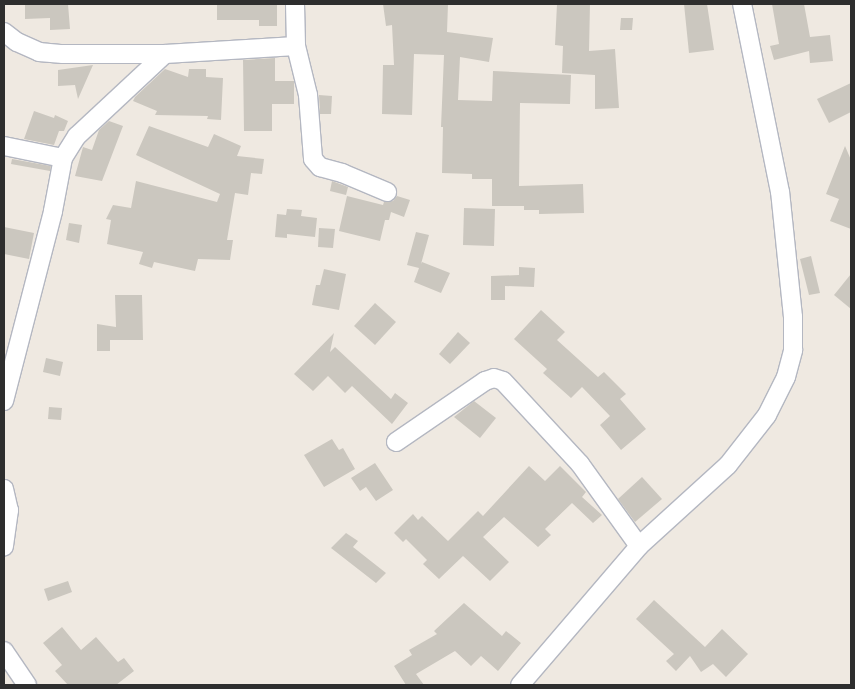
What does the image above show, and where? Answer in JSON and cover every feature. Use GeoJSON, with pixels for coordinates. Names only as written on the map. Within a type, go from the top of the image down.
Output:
{"type":"FeatureCollection","features":[{"type":"Feature","properties":{"kind":"street"},"geometry":{"type":"LineString","coordinates":[[295,4],[296,46],[308,94],[313,159],[320,167],[342,173],[387,192]]}},
{"type":"Feature","properties":{"kind":"street"},"geometry":{"type":"LineString","coordinates":[[520,685],[639,546],[728,466],[768,415],[786,378],[793,350],[793,317],[780,192],[742,4]]}},
{"type":"Feature","properties":{"kind":"street"},"geometry":{"type":"LineString","coordinates":[[4,32],[16,42],[39,52],[63,54],[165,54],[296,46]]}},
{"type":"Feature","properties":{"kind":"street"},"geometry":{"type":"LineString","coordinates":[[4,401],[53,211],[63,158],[77,136],[165,54]]}},
{"type":"Feature","properties":{"kind":"street"},"geometry":{"type":"LineString","coordinates":[[4,146],[63,158]]}},
{"type":"Feature","properties":{"kind":"street"},"geometry":{"type":"LineString","coordinates":[[396,442],[485,381],[494,378],[503,381],[580,464],[639,546]]}},
{"type":"Feature","properties":{"kind":"street"},"geometry":{"type":"LineString","coordinates":[[4,488],[7,510],[4,547]]}},
{"type":"Feature","properties":{"kind":"street"},"geometry":{"type":"LineString","coordinates":[[4,651],[26,685]]}},
{"type":"Feature","properties":{"kind":"building"},"geometry":{"type":"Polygon","coordinates":[[[25,4],[68,4],[70,29],[50,30],[50,18],[25,19],[25,4]]]}},
{"type":"Feature","properties":{"kind":"building"},"geometry":{"type":"Polygon","coordinates":[[[217,4],[277,4],[277,26],[259,26],[259,20],[217,20],[217,4]]]}},
{"type":"Feature","properties":{"kind":"building"},"geometry":{"type":"Polygon","coordinates":[[[383,4],[448,4],[447,32],[493,38],[489,62],[460,57],[458,100],[492,101],[493,71],[571,75],[570,104],[520,103],[519,186],[583,184],[584,213],[539,214],[539,210],[524,210],[524,206],[492,206],[492,179],[472,179],[472,174],[442,173],[443,127],[441,127],[444,55],[414,54],[412,115],[382,114],[383,65],[394,65],[392,25],[386,26],[383,4]]]}},
{"type":"Feature","properties":{"kind":"building"},"geometry":{"type":"Polygon","coordinates":[[[557,4],[590,4],[589,51],[615,49],[619,108],[595,109],[595,75],[562,73],[563,46],[555,45],[557,4]]]}},
{"type":"Feature","properties":{"kind":"building"},"geometry":{"type":"Polygon","coordinates":[[[684,4],[707,4],[714,50],[689,53],[684,4]]]}},
{"type":"Feature","properties":{"kind":"building"},"geometry":{"type":"Polygon","coordinates":[[[772,4],[804,4],[810,37],[830,35],[833,61],[810,63],[809,51],[774,60],[770,46],[779,44],[772,4]]]}},
{"type":"Feature","properties":{"kind":"building"},"geometry":{"type":"Polygon","coordinates":[[[621,18],[633,18],[632,30],[620,30],[621,18]]]}},
{"type":"Feature","properties":{"kind":"building"},"geometry":{"type":"Polygon","coordinates":[[[275,58],[275,81],[294,81],[294,104],[272,104],[272,131],[244,131],[243,60],[275,58]]]}},
{"type":"Feature","properties":{"kind":"building"},"geometry":{"type":"Polygon","coordinates":[[[93,65],[78,99],[75,85],[58,86],[58,70],[93,65]]]}},
{"type":"Feature","properties":{"kind":"building"},"geometry":{"type":"Polygon","coordinates":[[[165,69],[188,77],[189,69],[206,69],[206,77],[223,78],[221,120],[207,119],[208,116],[155,115],[157,111],[133,101],[165,69]]]}},
{"type":"Feature","properties":{"kind":"building"},"geometry":{"type":"Polygon","coordinates":[[[851,83],[851,112],[829,123],[817,99],[851,83]]]}},
{"type":"Feature","properties":{"kind":"building"},"geometry":{"type":"Polygon","coordinates":[[[319,95],[332,96],[331,114],[320,114],[319,95]]]}},
{"type":"Feature","properties":{"kind":"building"},"geometry":{"type":"Polygon","coordinates":[[[34,111],[54,118],[55,115],[68,121],[64,131],[59,131],[54,145],[24,139],[34,111]]]}},
{"type":"Feature","properties":{"kind":"building"},"geometry":{"type":"Polygon","coordinates":[[[109,121],[123,126],[102,181],[75,176],[83,147],[92,150],[99,130],[109,121]]]}},
{"type":"Feature","properties":{"kind":"building"},"geometry":{"type":"Polygon","coordinates":[[[149,126],[208,147],[214,134],[241,146],[237,156],[264,159],[262,174],[251,173],[248,195],[235,193],[227,240],[233,240],[230,260],[198,259],[195,271],[154,262],[152,268],[139,264],[143,252],[107,244],[111,220],[106,219],[113,205],[131,208],[136,181],[217,202],[220,194],[136,155],[149,126]]]}},
{"type":"Feature","properties":{"kind":"building"},"geometry":{"type":"Polygon","coordinates":[[[845,146],[851,160],[851,229],[830,221],[839,199],[826,194],[845,146]]]}},
{"type":"Feature","properties":{"kind":"building"},"geometry":{"type":"Polygon","coordinates":[[[12,159],[51,166],[50,171],[11,164],[12,159]]]}},
{"type":"Feature","properties":{"kind":"building"},"geometry":{"type":"Polygon","coordinates":[[[332,181],[348,187],[346,195],[330,191],[332,181]]]}},
{"type":"Feature","properties":{"kind":"building"},"geometry":{"type":"Polygon","coordinates":[[[347,196],[383,205],[384,202],[393,201],[397,196],[410,200],[404,217],[391,212],[389,220],[385,220],[380,241],[339,231],[347,196]]]}},
{"type":"Feature","properties":{"kind":"building"},"geometry":{"type":"Polygon","coordinates":[[[464,208],[495,209],[494,246],[463,245],[464,208]]]}},
{"type":"Feature","properties":{"kind":"building"},"geometry":{"type":"Polygon","coordinates":[[[287,209],[302,210],[301,216],[317,218],[315,237],[287,234],[287,238],[275,237],[277,214],[286,215],[287,209]]]}},
{"type":"Feature","properties":{"kind":"building"},"geometry":{"type":"Polygon","coordinates":[[[69,223],[82,225],[79,243],[66,240],[69,223]]]}},
{"type":"Feature","properties":{"kind":"building"},"geometry":{"type":"Polygon","coordinates":[[[4,227],[34,233],[29,259],[4,254],[4,227]]]}},
{"type":"Feature","properties":{"kind":"building"},"geometry":{"type":"Polygon","coordinates":[[[319,228],[335,229],[333,248],[318,247],[319,228]]]}},
{"type":"Feature","properties":{"kind":"building"},"geometry":{"type":"Polygon","coordinates":[[[416,232],[429,235],[421,264],[422,262],[450,273],[441,293],[414,282],[419,268],[407,265],[416,232]]]}},
{"type":"Feature","properties":{"kind":"building"},"geometry":{"type":"Polygon","coordinates":[[[811,256],[820,293],[809,295],[800,259],[811,256]]]}},
{"type":"Feature","properties":{"kind":"building"},"geometry":{"type":"Polygon","coordinates":[[[519,267],[535,268],[534,287],[505,286],[505,300],[491,300],[491,276],[519,275],[519,267]]]}},
{"type":"Feature","properties":{"kind":"building"},"geometry":{"type":"Polygon","coordinates":[[[324,269],[346,274],[339,310],[312,305],[316,285],[320,285],[324,269]]]}},
{"type":"Feature","properties":{"kind":"building"},"geometry":{"type":"Polygon","coordinates":[[[851,274],[851,309],[834,295],[851,274]]]}},
{"type":"Feature","properties":{"kind":"building"},"geometry":{"type":"Polygon","coordinates":[[[115,295],[142,295],[143,340],[110,340],[110,351],[97,351],[97,324],[116,327],[115,295]]]}},
{"type":"Feature","properties":{"kind":"building"},"geometry":{"type":"Polygon","coordinates":[[[375,303],[396,322],[375,345],[354,326],[375,303]]]}},
{"type":"Feature","properties":{"kind":"building"},"geometry":{"type":"Polygon","coordinates":[[[541,310],[565,332],[557,340],[598,377],[604,372],[626,394],[620,399],[646,429],[621,450],[600,425],[610,416],[582,387],[571,398],[543,373],[547,369],[514,339],[541,310]]]}},
{"type":"Feature","properties":{"kind":"building"},"geometry":{"type":"Polygon","coordinates":[[[458,332],[470,343],[450,364],[439,354],[458,332]]]}},
{"type":"Feature","properties":{"kind":"building"},"geometry":{"type":"Polygon","coordinates":[[[334,333],[330,352],[335,347],[391,399],[395,393],[408,403],[392,424],[352,386],[345,393],[328,376],[313,391],[294,374],[334,333]]]}},
{"type":"Feature","properties":{"kind":"building"},"geometry":{"type":"Polygon","coordinates":[[[46,358],[63,362],[60,376],[43,372],[46,358]]]}},
{"type":"Feature","properties":{"kind":"building"},"geometry":{"type":"Polygon","coordinates":[[[474,401],[496,418],[480,438],[454,417],[474,401]]]}},
{"type":"Feature","properties":{"kind":"building"},"geometry":{"type":"Polygon","coordinates":[[[49,407],[62,408],[61,420],[48,419],[49,407]]]}},
{"type":"Feature","properties":{"kind":"building"},"geometry":{"type":"Polygon","coordinates":[[[332,439],[339,450],[343,448],[355,469],[324,487],[304,455],[332,439]]]}},
{"type":"Feature","properties":{"kind":"building"},"geometry":{"type":"Polygon","coordinates":[[[375,463],[393,490],[376,501],[366,487],[360,491],[351,478],[375,463]]]}},
{"type":"Feature","properties":{"kind":"building"},"geometry":{"type":"Polygon","coordinates":[[[529,466],[545,481],[560,466],[586,492],[582,497],[602,515],[593,523],[572,503],[545,529],[551,535],[538,547],[504,517],[483,537],[509,562],[490,581],[463,556],[439,579],[423,564],[427,560],[406,539],[403,542],[394,533],[413,514],[418,520],[422,516],[448,541],[478,511],[483,516],[529,466]]]}},
{"type":"Feature","properties":{"kind":"building"},"geometry":{"type":"Polygon","coordinates":[[[642,477],[662,499],[635,522],[618,499],[642,477]]]}},
{"type":"Feature","properties":{"kind":"building"},"geometry":{"type":"Polygon","coordinates":[[[346,533],[358,541],[353,547],[386,573],[376,583],[331,548],[346,533]]]}},
{"type":"Feature","properties":{"kind":"building"},"geometry":{"type":"Polygon","coordinates":[[[68,581],[72,592],[48,601],[44,589],[68,581]]]}},
{"type":"Feature","properties":{"kind":"building"},"geometry":{"type":"Polygon","coordinates":[[[654,600],[705,647],[722,629],[748,654],[726,677],[713,664],[701,672],[690,656],[676,671],[666,661],[674,654],[636,619],[654,600]]]}},
{"type":"Feature","properties":{"kind":"building"},"geometry":{"type":"Polygon","coordinates":[[[464,603],[502,636],[506,631],[521,643],[498,671],[481,656],[471,666],[455,651],[416,674],[424,685],[406,685],[394,666],[412,655],[409,650],[437,634],[434,631],[464,603]]]}},
{"type":"Feature","properties":{"kind":"building"},"geometry":{"type":"Polygon","coordinates":[[[62,627],[81,650],[96,637],[118,662],[124,658],[134,671],[116,685],[68,685],[55,671],[62,665],[43,643],[62,627]]]}}]}
